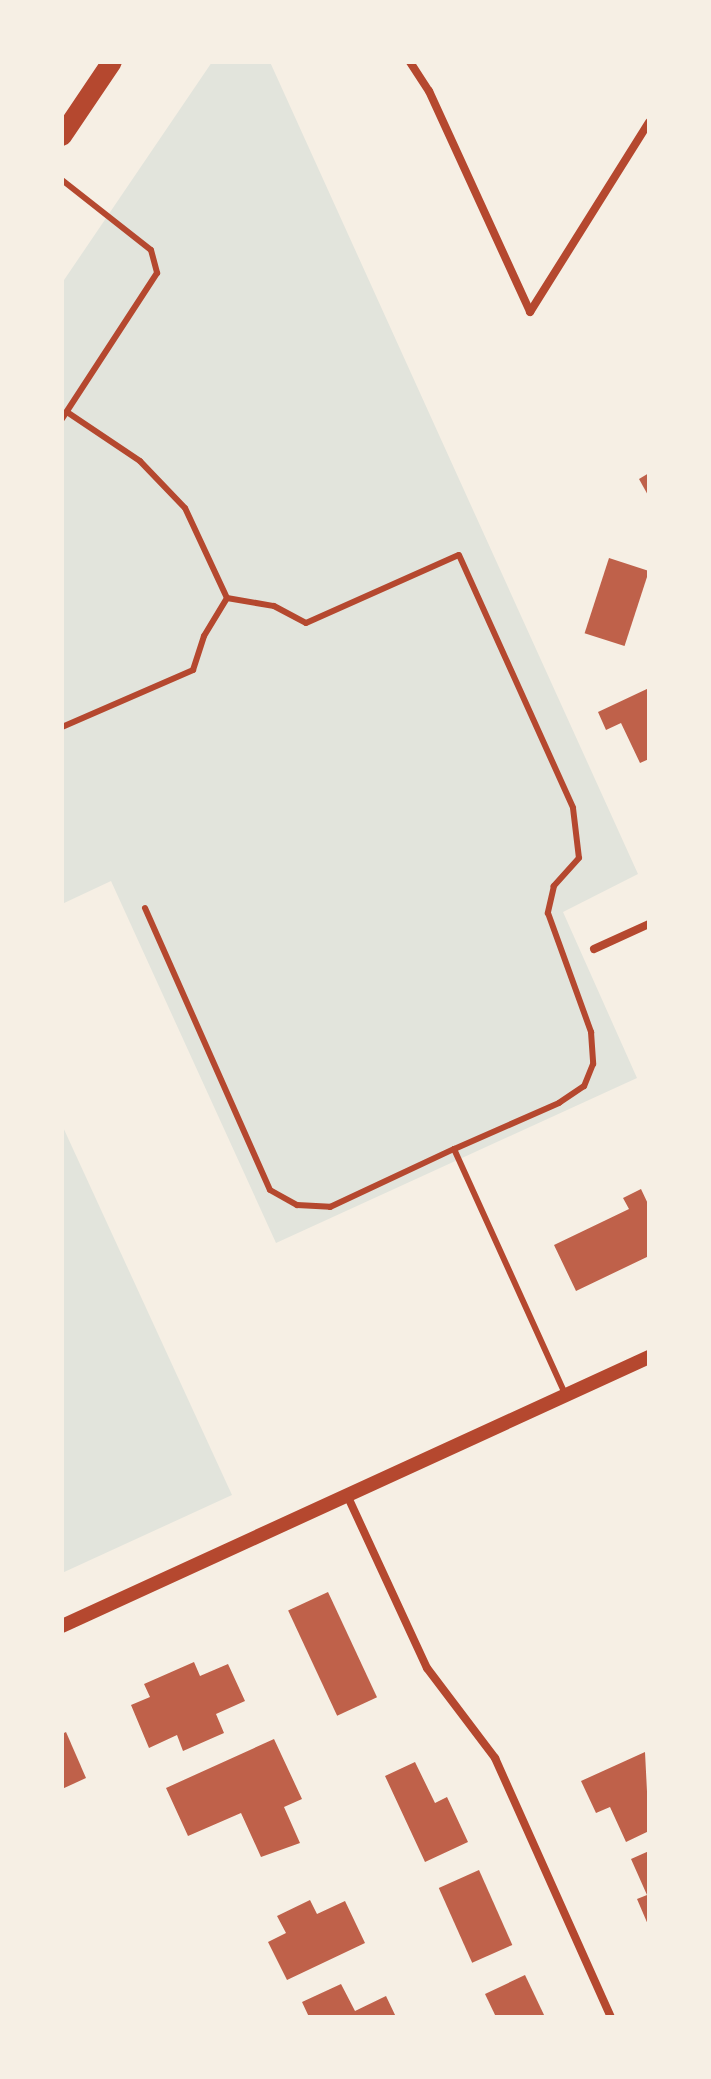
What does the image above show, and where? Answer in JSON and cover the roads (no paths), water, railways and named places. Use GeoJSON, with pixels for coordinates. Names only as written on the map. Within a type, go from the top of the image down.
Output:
{"type":"FeatureCollection","features":[{"type":"Feature","properties":{"kind":"main road"},"geometry":{"type":"LineString","coordinates":[[62,136],[112,62]]}},
{"type":"Feature","properties":{"kind":"street"},"geometry":{"type":"LineString","coordinates":[[410,62],[429,91],[530,312],[649,122]]}},
{"type":"Feature","properties":{"kind":"street"},"geometry":{"type":"LineString","coordinates":[[594,949],[649,924]]}},
{"type":"Feature","properties":{"kind":"street"},"geometry":{"type":"LineString","coordinates":[[62,1626],[649,1357]]}},
{"type":"Feature","properties":{"kind":"street"},"geometry":{"type":"LineString","coordinates":[[347,1495],[427,1668],[495,1758],[611,2017]]}},
{"type":"Feature","properties":{"kind":"lane"},"geometry":{"type":"LineString","coordinates":[[62,180],[151,250],[157,273],[62,419]]}},
{"type":"Feature","properties":{"kind":"lane"},"geometry":{"type":"LineString","coordinates":[[67,412],[140,461],[185,508],[227,598]]}},
{"type":"Feature","properties":{"kind":"lane"},"geometry":{"type":"LineString","coordinates":[[145,908],[270,1190],[297,1205],[330,1207],[559,1103],[584,1086],[593,1064],[591,1032],[548,913],[554,886],[579,858],[573,808],[459,555],[306,623],[274,606],[227,598]]}},
{"type":"Feature","properties":{"kind":"lane"},"geometry":{"type":"LineString","coordinates":[[62,727],[193,670],[204,636],[227,598]]}},
{"type":"Feature","properties":{"kind":"lane"},"geometry":{"type":"LineString","coordinates":[[454,1149],[565,1395]]}}]}
